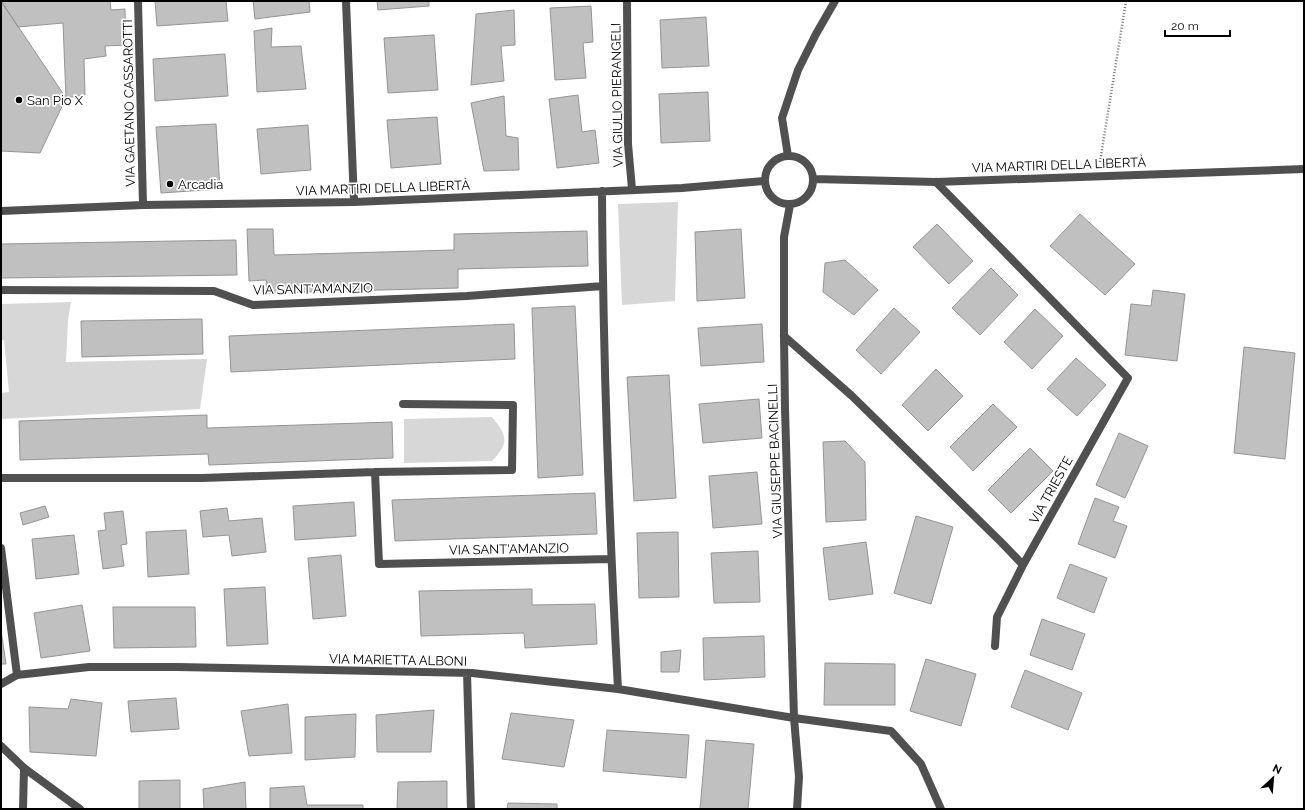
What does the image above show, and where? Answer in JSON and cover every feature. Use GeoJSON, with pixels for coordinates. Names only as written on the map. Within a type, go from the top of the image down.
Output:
{"type":"FeatureCollection","features":[{"type":"Feature","properties":{"kind":"street","name":"VIA GAETANO CASSAROTTI"},"geometry":{"type":"LineString","coordinates":[[138,1],[143,205]]}},
{"type":"Feature","properties":{"kind":"street"},"geometry":{"type":"LineString","coordinates":[[346,1],[354,202]]}},
{"type":"Feature","properties":{"kind":"street","name":"VIA GIULIO PIERANGELI"},"geometry":{"type":"LineString","coordinates":[[627,1],[628,144],[632,189]]}},
{"type":"Feature","properties":{"kind":"street"},"geometry":{"type":"LineString","coordinates":[[788,156],[782,118],[798,70],[835,1]]}},
{"type":"Feature","properties":{"kind":"street"},"geometry":{"type":"LineString","coordinates":[[788,156],[803,160],[809,165],[813,172],[814,179],[810,194],[804,200],[790,205],[775,201],[766,188],[764,181],[769,166],[781,157],[788,156]]}},
{"type":"Feature","properties":{"kind":"street","name":"VIA MARTIRI DELLA LIBERTÀ"},"geometry":{"type":"LineString","coordinates":[[814,179],[936,182],[1304,169]]}},
{"type":"Feature","properties":{"kind":"street","name":"VIA MARTIRI DELLA LIBERTÀ"},"geometry":{"type":"LineString","coordinates":[[1,211],[143,205],[354,202],[682,188],[764,181]]}},
{"type":"Feature","properties":{"kind":"street","name":"VIA TRIESTE"},"geometry":{"type":"LineString","coordinates":[[936,182],[1128,378],[1023,565]]}},
{"type":"Feature","properties":{"kind":"street"},"geometry":{"type":"LineString","coordinates":[[602,191],[603,286],[611,559],[618,689]]}},
{"type":"Feature","properties":{"kind":"street","name":"VIA GIUSEPPE BACINELLI"},"geometry":{"type":"LineString","coordinates":[[790,205],[784,237],[784,336],[794,718],[799,777],[797,809]]}},
{"type":"Feature","properties":{"kind":"street","name":"VIA SANT'AMANZIO"},"geometry":{"type":"LineString","coordinates":[[1,290],[214,291],[253,305],[467,296],[603,286]]}},
{"type":"Feature","properties":{"kind":"street"},"geometry":{"type":"LineString","coordinates":[[784,336],[852,396],[1023,565],[996,617],[995,646]]}},
{"type":"Feature","properties":{"kind":"street"},"geometry":{"type":"LineString","coordinates":[[1,478],[202,478],[375,472],[512,470],[513,405],[403,404]]}},
{"type":"Feature","properties":{"kind":"street","name":"VIA SANT'AMANZIO"},"geometry":{"type":"LineString","coordinates":[[375,472],[379,564],[611,559]]}},
{"type":"Feature","properties":{"kind":"street"},"geometry":{"type":"LineString","coordinates":[[1,548],[17,675]]}},
{"type":"Feature","properties":{"kind":"street","name":"VIA MARIETTA ALBONI"},"geometry":{"type":"LineString","coordinates":[[1,684],[17,675],[89,667],[467,673],[618,689],[794,718],[892,731],[921,764],[941,809]]}},
{"type":"Feature","properties":{"kind":"street"},"geometry":{"type":"LineString","coordinates":[[467,673],[471,809]]}},
{"type":"Feature","properties":{"kind":"street"},"geometry":{"type":"LineString","coordinates":[[1,746],[24,768],[80,809]]}},
{"type":"Feature","properties":{"kind":"street"},"geometry":{"type":"LineString","coordinates":[[23,809],[24,768]]}},
{"type":"Feature","properties":{"kind":"path"},"geometry":{"type":"LineString","coordinates":[[1098,176],[1126,1]]}},
{"type":"Feature","properties":{"kind":"shaded area"},"geometry":{"type":"Polygon","coordinates":[[[678,202],[675,301],[622,305],[618,204],[678,202]]]}},
{"type":"Feature","properties":{"kind":"shaded area"},"geometry":{"type":"Polygon","coordinates":[[[71,302],[68,320],[66,362],[207,359],[200,409],[1,419],[1,393],[9,392],[4,340],[1,340],[1,304],[71,302]]]}},
{"type":"Feature","properties":{"kind":"shaded area"},"geometry":{"type":"Polygon","coordinates":[[[492,417],[504,435],[504,444],[498,455],[492,461],[404,463],[404,419],[492,417]]]}},
{"type":"Feature","properties":{"kind":"building"},"geometry":{"type":"Polygon","coordinates":[[[1,1],[110,1],[111,10],[125,9],[126,45],[105,46],[106,56],[84,59],[85,95],[66,98],[63,23],[18,27],[1,1]]]}},
{"type":"Feature","properties":{"kind":"building"},"geometry":{"type":"Polygon","coordinates":[[[1,1],[66,98],[40,153],[1,151],[1,1]]]}},
{"type":"Feature","properties":{"kind":"building"},"geometry":{"type":"Polygon","coordinates":[[[155,1],[226,1],[228,21],[157,26],[155,1]]]}},
{"type":"Feature","properties":{"kind":"building"},"geometry":{"type":"Polygon","coordinates":[[[253,1],[309,1],[310,12],[255,19],[253,1]]]}},
{"type":"Feature","properties":{"kind":"building"},"geometry":{"type":"Polygon","coordinates":[[[377,1],[429,1],[429,6],[378,10],[377,1]]]}},
{"type":"Feature","properties":{"kind":"building"},"geometry":{"type":"Polygon","coordinates":[[[591,6],[593,42],[583,43],[586,78],[555,80],[550,8],[591,6]]]}},
{"type":"Feature","properties":{"kind":"building"},"geometry":{"type":"Polygon","coordinates":[[[514,10],[515,45],[501,46],[504,81],[471,85],[476,14],[514,10]]]}},
{"type":"Feature","properties":{"kind":"building"},"geometry":{"type":"Polygon","coordinates":[[[706,17],[709,66],[662,68],[660,20],[706,17]]]}},
{"type":"Feature","properties":{"kind":"building"},"geometry":{"type":"Polygon","coordinates":[[[272,28],[271,47],[301,46],[306,89],[257,92],[254,31],[272,28]]]}},
{"type":"Feature","properties":{"kind":"building"},"geometry":{"type":"Polygon","coordinates":[[[434,35],[438,90],[388,93],[384,38],[434,35]]]}},
{"type":"Feature","properties":{"kind":"building"},"geometry":{"type":"Polygon","coordinates":[[[225,54],[228,96],[155,101],[153,59],[225,54]]]}},
{"type":"Feature","properties":{"kind":"building"},"geometry":{"type":"Polygon","coordinates":[[[708,92],[710,141],[661,143],[659,94],[708,92]]]}},
{"type":"Feature","properties":{"kind":"building"},"geometry":{"type":"Polygon","coordinates":[[[578,95],[582,132],[595,130],[599,163],[557,168],[549,99],[578,95]]]}},
{"type":"Feature","properties":{"kind":"building"},"geometry":{"type":"Polygon","coordinates":[[[504,96],[506,136],[518,138],[519,170],[484,171],[471,103],[504,96]]]}},
{"type":"Feature","properties":{"kind":"building"},"geometry":{"type":"Polygon","coordinates":[[[437,117],[441,164],[391,168],[387,120],[437,117]]]}},
{"type":"Feature","properties":{"kind":"building"},"geometry":{"type":"Polygon","coordinates":[[[216,124],[220,189],[161,193],[156,127],[216,124]]]}},
{"type":"Feature","properties":{"kind":"building"},"geometry":{"type":"Polygon","coordinates":[[[308,125],[311,170],[261,174],[257,129],[308,125]]]}},
{"type":"Feature","properties":{"kind":"building"},"geometry":{"type":"Polygon","coordinates":[[[1080,214],[1135,264],[1105,295],[1050,246],[1080,214]]]}},
{"type":"Feature","properties":{"kind":"building"},"geometry":{"type":"Polygon","coordinates":[[[937,224],[973,261],[949,284],[913,247],[937,224]]]}},
{"type":"Feature","properties":{"kind":"building"},"geometry":{"type":"Polygon","coordinates":[[[247,229],[273,229],[274,255],[454,250],[454,234],[587,231],[588,266],[458,269],[458,288],[267,293],[266,280],[249,281],[247,229]]]}},
{"type":"Feature","properties":{"kind":"building"},"geometry":{"type":"Polygon","coordinates":[[[741,229],[745,298],[697,301],[695,232],[741,229]]]}},
{"type":"Feature","properties":{"kind":"building"},"geometry":{"type":"Polygon","coordinates":[[[236,240],[237,275],[1,278],[1,244],[236,240]]]}},
{"type":"Feature","properties":{"kind":"building"},"geometry":{"type":"Polygon","coordinates":[[[845,260],[878,290],[854,315],[823,292],[825,263],[845,260]]]}},
{"type":"Feature","properties":{"kind":"building"},"geometry":{"type":"Polygon","coordinates":[[[991,268],[1018,295],[980,335],[952,308],[991,268]]]}},
{"type":"Feature","properties":{"kind":"building"},"geometry":{"type":"Polygon","coordinates":[[[1153,290],[1185,294],[1177,361],[1125,355],[1131,304],[1151,306],[1153,290]]]}},
{"type":"Feature","properties":{"kind":"building"},"geometry":{"type":"Polygon","coordinates":[[[575,306],[583,475],[538,478],[532,308],[575,306]]]}},
{"type":"Feature","properties":{"kind":"building"},"geometry":{"type":"Polygon","coordinates":[[[894,308],[920,332],[881,374],[856,350],[894,308]]]}},
{"type":"Feature","properties":{"kind":"building"},"geometry":{"type":"Polygon","coordinates":[[[1035,309],[1063,336],[1032,369],[1004,342],[1035,309]]]}},
{"type":"Feature","properties":{"kind":"building"},"geometry":{"type":"Polygon","coordinates":[[[202,319],[203,354],[82,357],[81,321],[202,319]]]}},
{"type":"Feature","properties":{"kind":"building"},"geometry":{"type":"Polygon","coordinates":[[[514,324],[515,359],[231,372],[229,336],[514,324]]]}},
{"type":"Feature","properties":{"kind":"building"},"geometry":{"type":"Polygon","coordinates":[[[762,324],[764,362],[701,366],[698,328],[762,324]]]}},
{"type":"Feature","properties":{"kind":"building"},"geometry":{"type":"Polygon","coordinates":[[[1244,347],[1295,353],[1285,459],[1234,453],[1244,347]]]}},
{"type":"Feature","properties":{"kind":"building"},"geometry":{"type":"Polygon","coordinates":[[[1076,358],[1106,385],[1077,416],[1047,389],[1076,358]]]}},
{"type":"Feature","properties":{"kind":"building"},"geometry":{"type":"Polygon","coordinates":[[[936,369],[963,396],[928,431],[902,405],[936,369]]]}},
{"type":"Feature","properties":{"kind":"building"},"geometry":{"type":"Polygon","coordinates":[[[669,375],[676,498],[634,501],[627,377],[669,375]]]}},
{"type":"Feature","properties":{"kind":"building"},"geometry":{"type":"Polygon","coordinates":[[[759,399],[762,438],[703,443],[699,404],[759,399]]]}},
{"type":"Feature","properties":{"kind":"building"},"geometry":{"type":"Polygon","coordinates":[[[993,404],[1017,427],[973,471],[950,447],[993,404]]]}},
{"type":"Feature","properties":{"kind":"building"},"geometry":{"type":"Polygon","coordinates":[[[207,415],[207,428],[392,422],[393,458],[209,465],[208,454],[20,460],[19,421],[207,415]]]}},
{"type":"Feature","properties":{"kind":"building"},"geometry":{"type":"Polygon","coordinates":[[[1119,433],[1148,446],[1125,498],[1096,485],[1119,433]]]}},
{"type":"Feature","properties":{"kind":"building"},"geometry":{"type":"Polygon","coordinates":[[[845,441],[865,462],[866,520],[826,522],[823,442],[845,441]]]}},
{"type":"Feature","properties":{"kind":"building"},"geometry":{"type":"Polygon","coordinates":[[[1030,448],[1053,471],[1011,513],[988,490],[1030,448]]]}},
{"type":"Feature","properties":{"kind":"building"},"geometry":{"type":"Polygon","coordinates":[[[757,472],[762,524],[713,528],[709,476],[757,472]]]}},
{"type":"Feature","properties":{"kind":"building"},"geometry":{"type":"Polygon","coordinates":[[[595,493],[597,534],[395,541],[392,500],[595,493]]]}},
{"type":"Feature","properties":{"kind":"building"},"geometry":{"type":"Polygon","coordinates":[[[1095,498],[1119,507],[1113,521],[1127,526],[1115,558],[1078,544],[1095,498]]]}},
{"type":"Feature","properties":{"kind":"building"},"geometry":{"type":"Polygon","coordinates":[[[354,502],[356,536],[295,540],[293,506],[354,502]]]}},
{"type":"Feature","properties":{"kind":"building"},"geometry":{"type":"Polygon","coordinates":[[[45,506],[49,517],[23,525],[20,513],[45,506]]]}},
{"type":"Feature","properties":{"kind":"building"},"geometry":{"type":"Polygon","coordinates":[[[227,508],[229,521],[262,518],[266,552],[232,556],[229,535],[203,537],[200,511],[227,508]]]}},
{"type":"Feature","properties":{"kind":"building"},"geometry":{"type":"Polygon","coordinates":[[[123,511],[127,544],[121,545],[124,566],[103,569],[98,531],[106,530],[104,513],[123,511]]]}},
{"type":"Feature","properties":{"kind":"building"},"geometry":{"type":"Polygon","coordinates":[[[916,516],[953,527],[931,604],[894,593],[916,516]]]}},
{"type":"Feature","properties":{"kind":"building"},"geometry":{"type":"Polygon","coordinates":[[[186,530],[189,574],[148,577],[146,532],[186,530]]]}},
{"type":"Feature","properties":{"kind":"building"},"geometry":{"type":"Polygon","coordinates":[[[678,532],[679,597],[639,598],[637,533],[678,532]]]}},
{"type":"Feature","properties":{"kind":"building"},"geometry":{"type":"Polygon","coordinates":[[[74,535],[79,574],[36,579],[32,539],[74,535]]]}},
{"type":"Feature","properties":{"kind":"building"},"geometry":{"type":"Polygon","coordinates":[[[866,542],[873,594],[829,600],[823,548],[866,542]]]}},
{"type":"Feature","properties":{"kind":"building"},"geometry":{"type":"Polygon","coordinates":[[[758,551],[760,602],[714,603],[711,553],[758,551]]]}},
{"type":"Feature","properties":{"kind":"building"},"geometry":{"type":"Polygon","coordinates":[[[341,555],[346,616],[313,619],[308,558],[341,555]]]}},
{"type":"Feature","properties":{"kind":"building"},"geometry":{"type":"Polygon","coordinates":[[[1070,564],[1107,578],[1094,613],[1057,598],[1070,564]]]}},
{"type":"Feature","properties":{"kind":"building"},"geometry":{"type":"Polygon","coordinates":[[[265,587],[268,644],[227,646],[224,589],[265,587]]]}},
{"type":"Feature","properties":{"kind":"building"},"geometry":{"type":"Polygon","coordinates":[[[532,589],[532,605],[595,604],[597,644],[525,648],[524,633],[421,636],[419,591],[532,589]]]}},
{"type":"Feature","properties":{"kind":"building"},"geometry":{"type":"Polygon","coordinates":[[[82,605],[90,651],[41,658],[34,613],[82,605]]]}},
{"type":"Feature","properties":{"kind":"building"},"geometry":{"type":"Polygon","coordinates":[[[113,607],[195,607],[196,647],[114,648],[113,607]]]}},
{"type":"Feature","properties":{"kind":"building"},"geometry":{"type":"Polygon","coordinates":[[[1042,619],[1085,634],[1072,670],[1030,655],[1042,619]]]}},
{"type":"Feature","properties":{"kind":"building"},"geometry":{"type":"Polygon","coordinates":[[[1,630],[6,664],[1,664],[1,630]]]}},
{"type":"Feature","properties":{"kind":"building"},"geometry":{"type":"Polygon","coordinates":[[[764,636],[765,677],[704,680],[703,638],[764,636]]]}},
{"type":"Feature","properties":{"kind":"building"},"geometry":{"type":"Polygon","coordinates":[[[681,650],[679,672],[661,672],[661,652],[681,650]]]}},
{"type":"Feature","properties":{"kind":"building"},"geometry":{"type":"Polygon","coordinates":[[[926,659],[976,674],[961,726],[910,711],[926,659]]]}},
{"type":"Feature","properties":{"kind":"building"},"geometry":{"type":"Polygon","coordinates":[[[825,663],[895,664],[895,705],[824,705],[825,663]]]}},
{"type":"Feature","properties":{"kind":"building"},"geometry":{"type":"Polygon","coordinates":[[[1025,670],[1082,693],[1068,730],[1011,707],[1025,670]]]}},
{"type":"Feature","properties":{"kind":"building"},"geometry":{"type":"Polygon","coordinates":[[[176,698],[179,729],[131,732],[128,701],[176,698]]]}},
{"type":"Feature","properties":{"kind":"building"},"geometry":{"type":"Polygon","coordinates":[[[71,699],[102,703],[96,756],[30,752],[29,707],[68,709],[71,699]]]}},
{"type":"Feature","properties":{"kind":"building"},"geometry":{"type":"Polygon","coordinates":[[[288,704],[292,753],[249,756],[241,711],[288,704]]]}},
{"type":"Feature","properties":{"kind":"building"},"geometry":{"type":"Polygon","coordinates":[[[434,710],[431,752],[377,752],[376,715],[434,710]]]}},
{"type":"Feature","properties":{"kind":"building"},"geometry":{"type":"Polygon","coordinates":[[[511,713],[574,720],[564,767],[502,759],[511,713]]]}},
{"type":"Feature","properties":{"kind":"building"},"geometry":{"type":"Polygon","coordinates":[[[356,714],[355,757],[305,760],[305,717],[356,714]]]}},
{"type":"Feature","properties":{"kind":"building"},"geometry":{"type":"Polygon","coordinates":[[[607,730],[689,735],[686,778],[603,771],[607,730]]]}},
{"type":"Feature","properties":{"kind":"building"},"geometry":{"type":"Polygon","coordinates":[[[706,740],[754,744],[748,809],[700,809],[706,740]]]}},
{"type":"Feature","properties":{"kind":"building"},"geometry":{"type":"Polygon","coordinates":[[[180,780],[180,809],[139,809],[139,781],[180,780]]]}},
{"type":"Feature","properties":{"kind":"building"},"geometry":{"type":"Polygon","coordinates":[[[447,781],[447,809],[397,809],[398,782],[447,781]]]}},
{"type":"Feature","properties":{"kind":"building"},"geometry":{"type":"Polygon","coordinates":[[[245,782],[246,809],[204,809],[203,789],[245,782]]]}},
{"type":"Feature","properties":{"kind":"building"},"geometry":{"type":"Polygon","coordinates":[[[304,786],[307,805],[363,805],[363,809],[270,809],[270,788],[304,786]]]}},
{"type":"Feature","properties":{"kind":"building"},"geometry":{"type":"Polygon","coordinates":[[[508,803],[557,804],[557,809],[507,809],[508,803]]]}},
{"type":"Feature","properties":{"kind":"place","name":"San Pio X"},"geometry":{"type":"Point","coordinates":[19,100]}},
{"type":"Feature","properties":{"kind":"place","name":"Arcadia"},"geometry":{"type":"Point","coordinates":[170,184]}}]}
